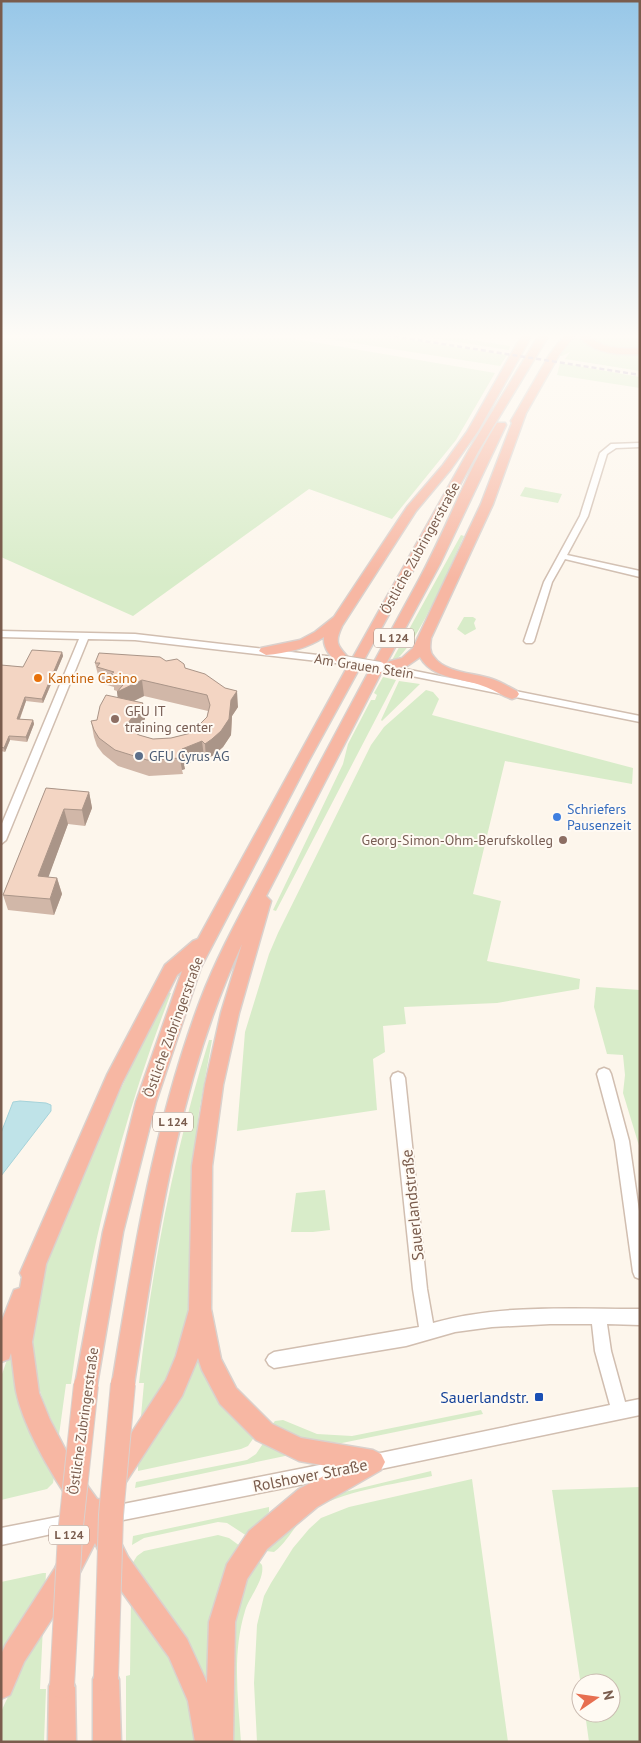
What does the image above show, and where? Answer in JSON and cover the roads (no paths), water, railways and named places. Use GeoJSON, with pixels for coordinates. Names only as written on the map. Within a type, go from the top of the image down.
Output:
{"type":"FeatureCollection","features":[{"type":"Feature","properties":{"kind":"highway"},"geometry":{"type":"LineString","coordinates":[[406,574],[416,542],[481,416]]}},
{"type":"Feature","properties":{"kind":"highway","name":"Östliche Zubringerstraße"},"geometry":{"type":"LineString","coordinates":[[62,1742],[63,1625],[69,1525],[86,1385],[113,1232],[146,1102],[185,986],[206,939],[300,764],[494,416]]}},
{"type":"Feature","properties":{"kind":"highway","name":"Östliche Zubringerstraße"},"geometry":{"type":"LineString","coordinates":[[107,1742],[106,1679],[111,1515],[123,1384],[147,1240],[177,1105],[197,1036],[220,973],[235,940],[345,727],[443,549],[486,452],[507,416]]}},
{"type":"Feature","properties":{"kind":"highway"},"geometry":{"type":"LineString","coordinates":[[380,667],[394,666],[415,656],[487,504],[520,416]]}},
{"type":"Feature","properties":{"kind":"highway","name":"L 124"},"geometry":{"type":"LineString","coordinates":[[443,549],[520,416]]}},
{"type":"Feature","properties":{"kind":"highway"},"geometry":{"type":"LineString","coordinates":[[344,661],[331,648],[332,632],[339,619],[411,509],[447,467],[473,431]]}},
{"type":"Feature","properties":{"kind":"highway"},"geometry":{"type":"LineString","coordinates":[[266,651],[306,644],[339,619]]}},
{"type":"Feature","properties":{"kind":"highway"},"geometry":{"type":"LineString","coordinates":[[424,637],[422,648],[424,654],[429,661],[445,672],[486,682],[512,694]]}},
{"type":"Feature","properties":{"kind":"highway"},"geometry":{"type":"LineString","coordinates":[[270,874],[230,1013],[214,1085],[202,1166],[200,1309],[210,1362],[228,1396],[264,1432],[299,1449],[373,1462]]}},
{"type":"Feature","properties":{"kind":"highway"},"geometry":{"type":"LineString","coordinates":[[1,1351],[35,1264],[114,1081],[171,970],[206,939]]}},
{"type":"Feature","properties":{"kind":"highway"},"geometry":{"type":"LineString","coordinates":[[35,1264],[21,1342],[28,1393],[41,1427],[64,1470],[95,1518],[119,1566],[178,1648],[201,1700],[209,1742]]}},
{"type":"Feature","properties":{"kind":"highway"},"geometry":{"type":"LineString","coordinates":[[1,1686],[15,1653],[64,1577],[121,1468],[174,1388],[187,1357],[200,1309]]}},
{"type":"Feature","properties":{"kind":"highway"},"geometry":{"type":"LineString","coordinates":[[219,1742],[222,1622],[236,1573],[258,1540],[308,1498],[373,1462]]}},
{"type":"Feature","properties":{"kind":"street"},"geometry":{"type":"LineString","coordinates":[[529,641],[548,582],[584,516],[604,453],[614,446],[640,445]]}},
{"type":"Feature","properties":{"kind":"street"},"geometry":{"type":"LineString","coordinates":[[562,556],[640,574]]}},
{"type":"Feature","properties":{"kind":"street","name":"Am Grauen Stein"},"geometry":{"type":"LineString","coordinates":[[1,634],[85,635],[174,641],[344,661],[640,719]]}},
{"type":"Feature","properties":{"kind":"street"},"geometry":{"type":"LineString","coordinates":[[1,840],[85,635]]}},
{"type":"Feature","properties":{"kind":"street"},"geometry":{"type":"LineString","coordinates":[[604,1074],[622,1141],[640,1272]]}},
{"type":"Feature","properties":{"kind":"street","name":"Sauerlandstraße"},"geometry":{"type":"LineString","coordinates":[[398,1078],[420,1289],[427,1332]]}},
{"type":"Feature","properties":{"kind":"street"},"geometry":{"type":"LineString","coordinates":[[274,1360],[406,1338],[455,1324],[515,1317],[640,1317]]}},
{"type":"Feature","properties":{"kind":"street"},"geometry":{"type":"LineString","coordinates":[[599,1318],[603,1351],[619,1411]]}},
{"type":"Feature","properties":{"kind":"street","name":"Rolshover Straße"},"geometry":{"type":"LineString","coordinates":[[1,1537],[640,1407]]}},
{"type":"Feature","properties":{"kind":"water"},"geometry":{"type":"Polygon","coordinates":[[[13,1102],[46,1103],[51,1105],[51,1111],[1,1176],[1,1133],[13,1102]]]}},
{"type":"Feature","properties":{"kind":"place","name":"Kantine Casino"},"geometry":{"type":"Point","coordinates":[38,678]}},
{"type":"Feature","properties":{"kind":"place","name":"GFU IT training center"},"geometry":{"type":"Point","coordinates":[115,719]}},
{"type":"Feature","properties":{"kind":"place","name":"GFU Cyrus AG"},"geometry":{"type":"Point","coordinates":[139,756]}},
{"type":"Feature","properties":{"kind":"place","name":"Schriefers Pausenzeit"},"geometry":{"type":"Point","coordinates":[557,817]}},
{"type":"Feature","properties":{"kind":"place","name":"Georg-Simon-Ohm-Berufskolleg"},"geometry":{"type":"Point","coordinates":[563,840]}},
{"type":"Feature","properties":{"kind":"place","name":"Sauerlandstr."},"geometry":{"type":"Point","coordinates":[539,1397]}}]}
